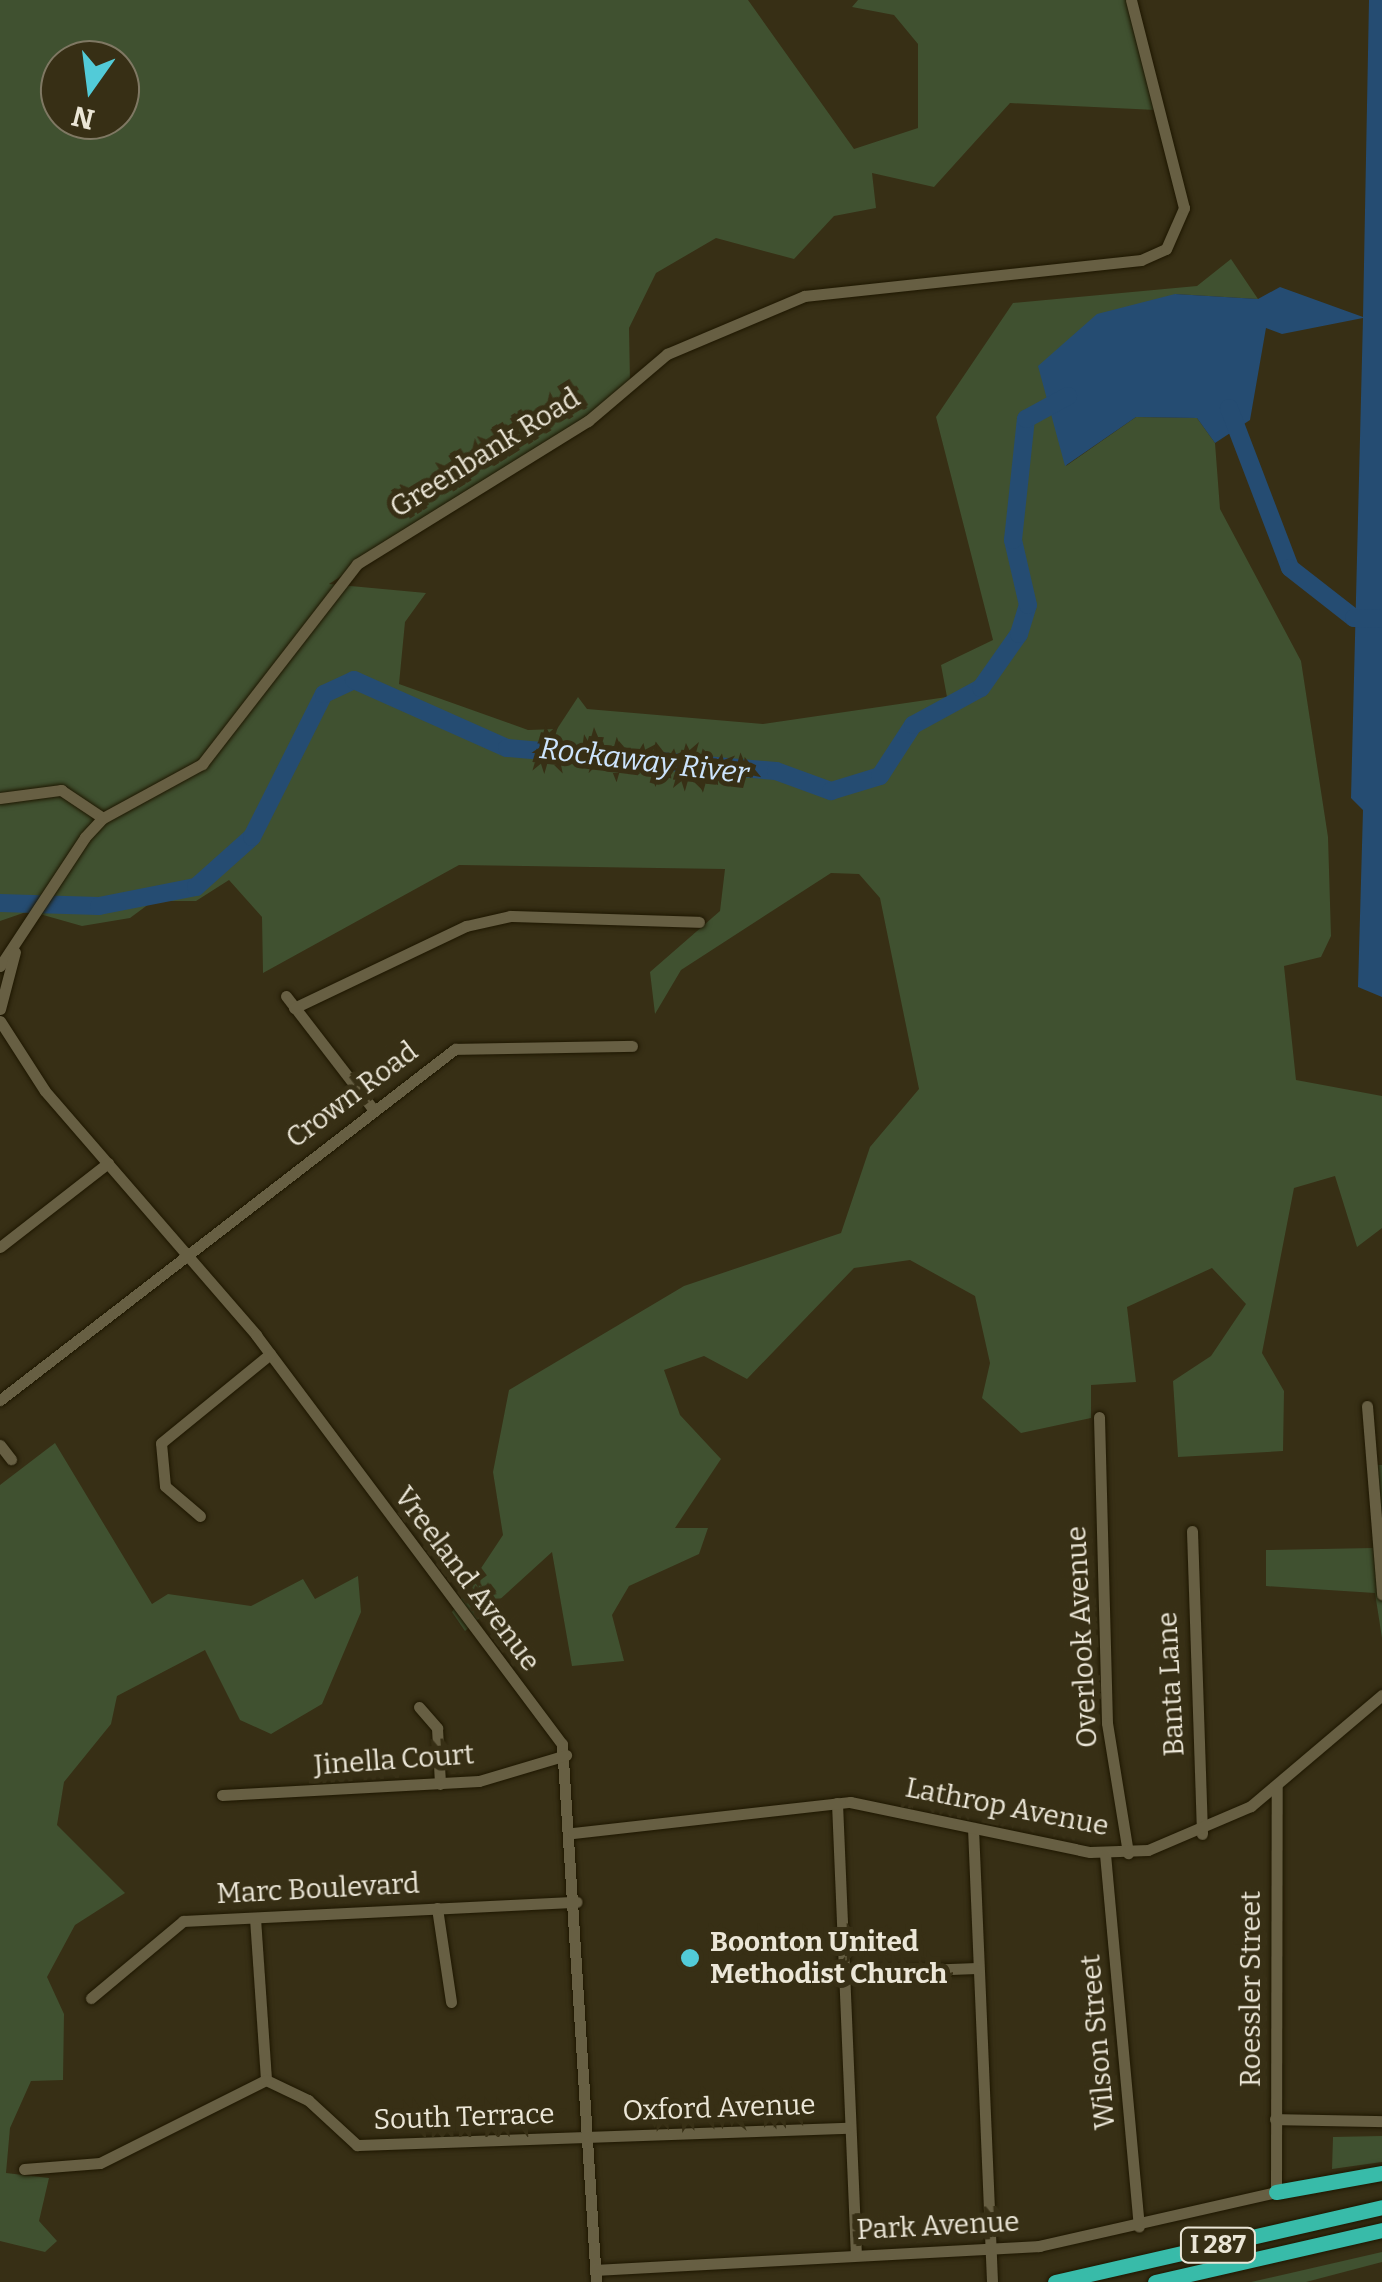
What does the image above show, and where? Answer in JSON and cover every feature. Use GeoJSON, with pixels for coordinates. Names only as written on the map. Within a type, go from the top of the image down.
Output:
{"type":"FeatureCollection","features":[{"type":"Feature","properties":{"kind":"highway"},"geometry":{"type":"LineString","coordinates":[[1276,2192],[1382,2173]]}},
{"type":"Feature","properties":{"kind":"highway","name":"I 287"},"geometry":{"type":"LineString","coordinates":[[1054,2282],[1382,2207]]}},
{"type":"Feature","properties":{"kind":"highway","name":"I 287"},"geometry":{"type":"LineString","coordinates":[[1154,2282],[1382,2230]]}},
{"type":"Feature","properties":{"kind":"street","name":"Greenbank Road"},"geometry":{"type":"LineString","coordinates":[[0,966],[74,852],[103,818],[202,764],[357,564],[588,421],[644,368],[695,338],[804,296],[1142,260],[1166,248],[1184,208],[1131,0]]}},
{"type":"Feature","properties":{"kind":"street"},"geometry":{"type":"LineString","coordinates":[[0,798],[62,790],[103,818]]}},
{"type":"Feature","properties":{"kind":"street"},"geometry":{"type":"LineString","coordinates":[[294,1008],[466,926],[510,916],[699,922]]}},
{"type":"Feature","properties":{"kind":"street","name":"Greenbank Road"},"geometry":{"type":"LineString","coordinates":[[0,957],[17,942]]}},
{"type":"Feature","properties":{"kind":"street","name":"Greenbank Road"},"geometry":{"type":"LineString","coordinates":[[0,1009],[17,942]]}},
{"type":"Feature","properties":{"kind":"street"},"geometry":{"type":"LineString","coordinates":[[286,996],[372,1109]]}},
{"type":"Feature","properties":{"kind":"street","name":"Vreeland Avenue"},"geometry":{"type":"LineString","coordinates":[[0,1021],[108,1163],[270,1354],[566,1755]]}},
{"type":"Feature","properties":{"kind":"street","name":"Crown Road"},"geometry":{"type":"LineString","coordinates":[[0,1400],[372,1109],[455,1049],[632,1046]]}},
{"type":"Feature","properties":{"kind":"street"},"geometry":{"type":"LineString","coordinates":[[0,1247],[108,1163]]}},
{"type":"Feature","properties":{"kind":"street"},"geometry":{"type":"LineString","coordinates":[[200,1516],[165,1486],[160,1442],[270,1354]]}},
{"type":"Feature","properties":{"kind":"street"},"geometry":{"type":"LineString","coordinates":[[1367,1406],[1382,1594]]}},
{"type":"Feature","properties":{"kind":"street","name":"Overlook Avenue"},"geometry":{"type":"LineString","coordinates":[[1099,1417],[1107,1723],[1128,1853]]}},
{"type":"Feature","properties":{"kind":"street"},"geometry":{"type":"LineString","coordinates":[[0,1444],[11,1459]]}},
{"type":"Feature","properties":{"kind":"street","name":"Banta Lane"},"geometry":{"type":"LineString","coordinates":[[1192,1531],[1202,1834]]}},
{"type":"Feature","properties":{"kind":"street","name":"Lathrop Avenue"},"geometry":{"type":"LineString","coordinates":[[573,1833],[836,1803],[1104,1854],[1128,1853],[1202,1834],[1277,1786],[1382,1695]]}},
{"type":"Feature","properties":{"kind":"street"},"geometry":{"type":"LineString","coordinates":[[419,1707],[437,1728],[440,1784]]}},
{"type":"Feature","properties":{"kind":"street"},"geometry":{"type":"LineString","coordinates":[[566,1755],[595,2276]]}},
{"type":"Feature","properties":{"kind":"street","name":"Jinella Court"},"geometry":{"type":"LineString","coordinates":[[222,1795],[440,1784],[566,1755]]}},
{"type":"Feature","properties":{"kind":"street","name":"Roessler Street"},"geometry":{"type":"LineString","coordinates":[[1276,2192],[1277,1786]]}},
{"type":"Feature","properties":{"kind":"street"},"geometry":{"type":"LineString","coordinates":[[836,1803],[856,2255]]}},
{"type":"Feature","properties":{"kind":"street"},"geometry":{"type":"LineString","coordinates":[[973,1828],[992,2282]]}},
{"type":"Feature","properties":{"kind":"street","name":"Wilson Street"},"geometry":{"type":"LineString","coordinates":[[1104,1854],[1140,2226]]}},
{"type":"Feature","properties":{"kind":"street","name":"Marc Boulevard"},"geometry":{"type":"LineString","coordinates":[[91,1998],[177,1923],[576,1902]]}},
{"type":"Feature","properties":{"kind":"street"},"geometry":{"type":"LineString","coordinates":[[437,1908],[452,2002]]}},
{"type":"Feature","properties":{"kind":"street"},"geometry":{"type":"LineString","coordinates":[[24,2169],[100,2163],[266,2080],[255,1918]]}},
{"type":"Feature","properties":{"kind":"street"},"geometry":{"type":"LineString","coordinates":[[843,1974],[978,1968]]}},
{"type":"Feature","properties":{"kind":"street","name":"South Terrace"},"geometry":{"type":"LineString","coordinates":[[266,2080],[308,2100],[357,2145],[589,2139]]}},
{"type":"Feature","properties":{"kind":"street"},"geometry":{"type":"LineString","coordinates":[[1275,2119],[1382,2121]]}},
{"type":"Feature","properties":{"kind":"street","name":"Oxford Avenue"},"geometry":{"type":"LineString","coordinates":[[589,2139],[850,2128]]}},
{"type":"Feature","properties":{"kind":"street","name":"Park Avenue"},"geometry":{"type":"LineString","coordinates":[[595,2276],[856,2255],[990,2251],[1140,2226],[1276,2192]]}},
{"type":"Feature","properties":{"kind":"green space"},"geometry":{"type":"Polygon","coordinates":[[[0,0],[748,0],[854,149],[918,128],[918,44],[894,15],[852,7],[858,0],[1135,0],[1156,110],[1010,103],[934,187],[872,173],[876,208],[834,216],[794,259],[716,238],[656,273],[629,328],[630,382],[601,411],[329,584],[426,593],[405,622],[399,684],[528,730],[557,729],[578,697],[587,709],[763,724],[947,697],[941,665],[993,640],[936,417],[1013,303],[1197,286],[1231,259],[1258,299],[1175,294],[1066,466],[1136,417],[1197,418],[1215,443],[1220,509],[1301,661],[1328,837],[1331,936],[1321,957],[1284,966],[1296,1080],[1382,1096],[1382,1228],[1357,1247],[1335,1176],[1294,1188],[1262,1353],[1284,1391],[1283,1451],[1178,1457],[1173,1381],[1211,1356],[1246,1304],[1212,1268],[1127,1307],[1136,1382],[1091,1385],[1091,1418],[1021,1433],[982,1398],[990,1363],[975,1296],[910,1260],[854,1268],[747,1379],[704,1356],[664,1370],[680,1415],[721,1459],[675,1528],[708,1528],[699,1554],[629,1586],[612,1615],[624,1661],[572,1666],[552,1552],[465,1631],[452,1612],[503,1535],[493,1472],[509,1390],[684,1286],[841,1233],[870,1147],[919,1089],[880,898],[859,874],[831,873],[681,970],[655,1014],[650,972],[720,911],[725,869],[459,865],[263,973],[262,917],[229,880],[196,901],[153,901],[130,918],[82,926],[29,911],[0,921],[0,0]]]}},
{"type":"Feature","properties":{"kind":"green space"},"geometry":{"type":"Polygon","coordinates":[[[55,1443],[152,1604],[168,1594],[251,1606],[303,1579],[315,1599],[358,1576],[361,1612],[322,1704],[271,1734],[240,1720],[205,1650],[117,1696],[111,1724],[64,1782],[57,1825],[125,1893],[75,1925],[47,1977],[64,2014],[63,2080],[31,2081],[10,2128],[6,2173],[49,2178],[39,2221],[57,2241],[45,2252],[0,2241],[0,1485],[55,1443]]]}},
{"type":"Feature","properties":{"kind":"green space"},"geometry":{"type":"Polygon","coordinates":[[[1370,1465],[1382,1465],[1382,1638],[1375,1593],[1266,1586],[1266,1550],[1373,1548],[1370,1465]]]}},
{"type":"Feature","properties":{"kind":"green space"},"geometry":{"type":"Polygon","coordinates":[[[1382,2136],[1382,2162],[1332,2169],[1333,2137],[1382,2136]]]}},
{"type":"Feature","properties":{"kind":"green space"},"geometry":{"type":"Polygon","coordinates":[[[1382,2252],[1382,2262],[1306,2282],[1251,2282],[1382,2252]]]}},
{"type":"Feature","properties":{"kind":"water"},"geometry":{"type":"Polygon","coordinates":[[[1369,0],[1382,0],[1382,997],[1358,987],[1363,810],[1351,798],[1363,318],[1282,334],[1266,328],[1250,420],[1215,443],[1197,418],[1136,417],[1065,466],[1038,366],[1097,314],[1175,294],[1258,299],[1280,287],[1363,317],[1369,0]]]}},
{"type":"Feature","properties":{"kind":"waterway","name":"Rockaway River"},"geometry":{"type":"LineString","coordinates":[[0,903],[99,906],[196,887],[252,837],[324,694],[354,680],[507,748],[776,771],[831,791],[880,776],[913,725],[981,688],[1019,634],[1028,605],[1013,540],[1026,419],[1068,396]]}},
{"type":"Feature","properties":{"kind":"waterway","name":"Rockaway River"},"geometry":{"type":"LineString","coordinates":[[1229,408],[1290,568],[1354,618],[1382,619]]}},
{"type":"Feature","properties":{"kind":"place","name":"Boonton United Methodist Church"},"geometry":{"type":"Point","coordinates":[690,1958]}}]}
